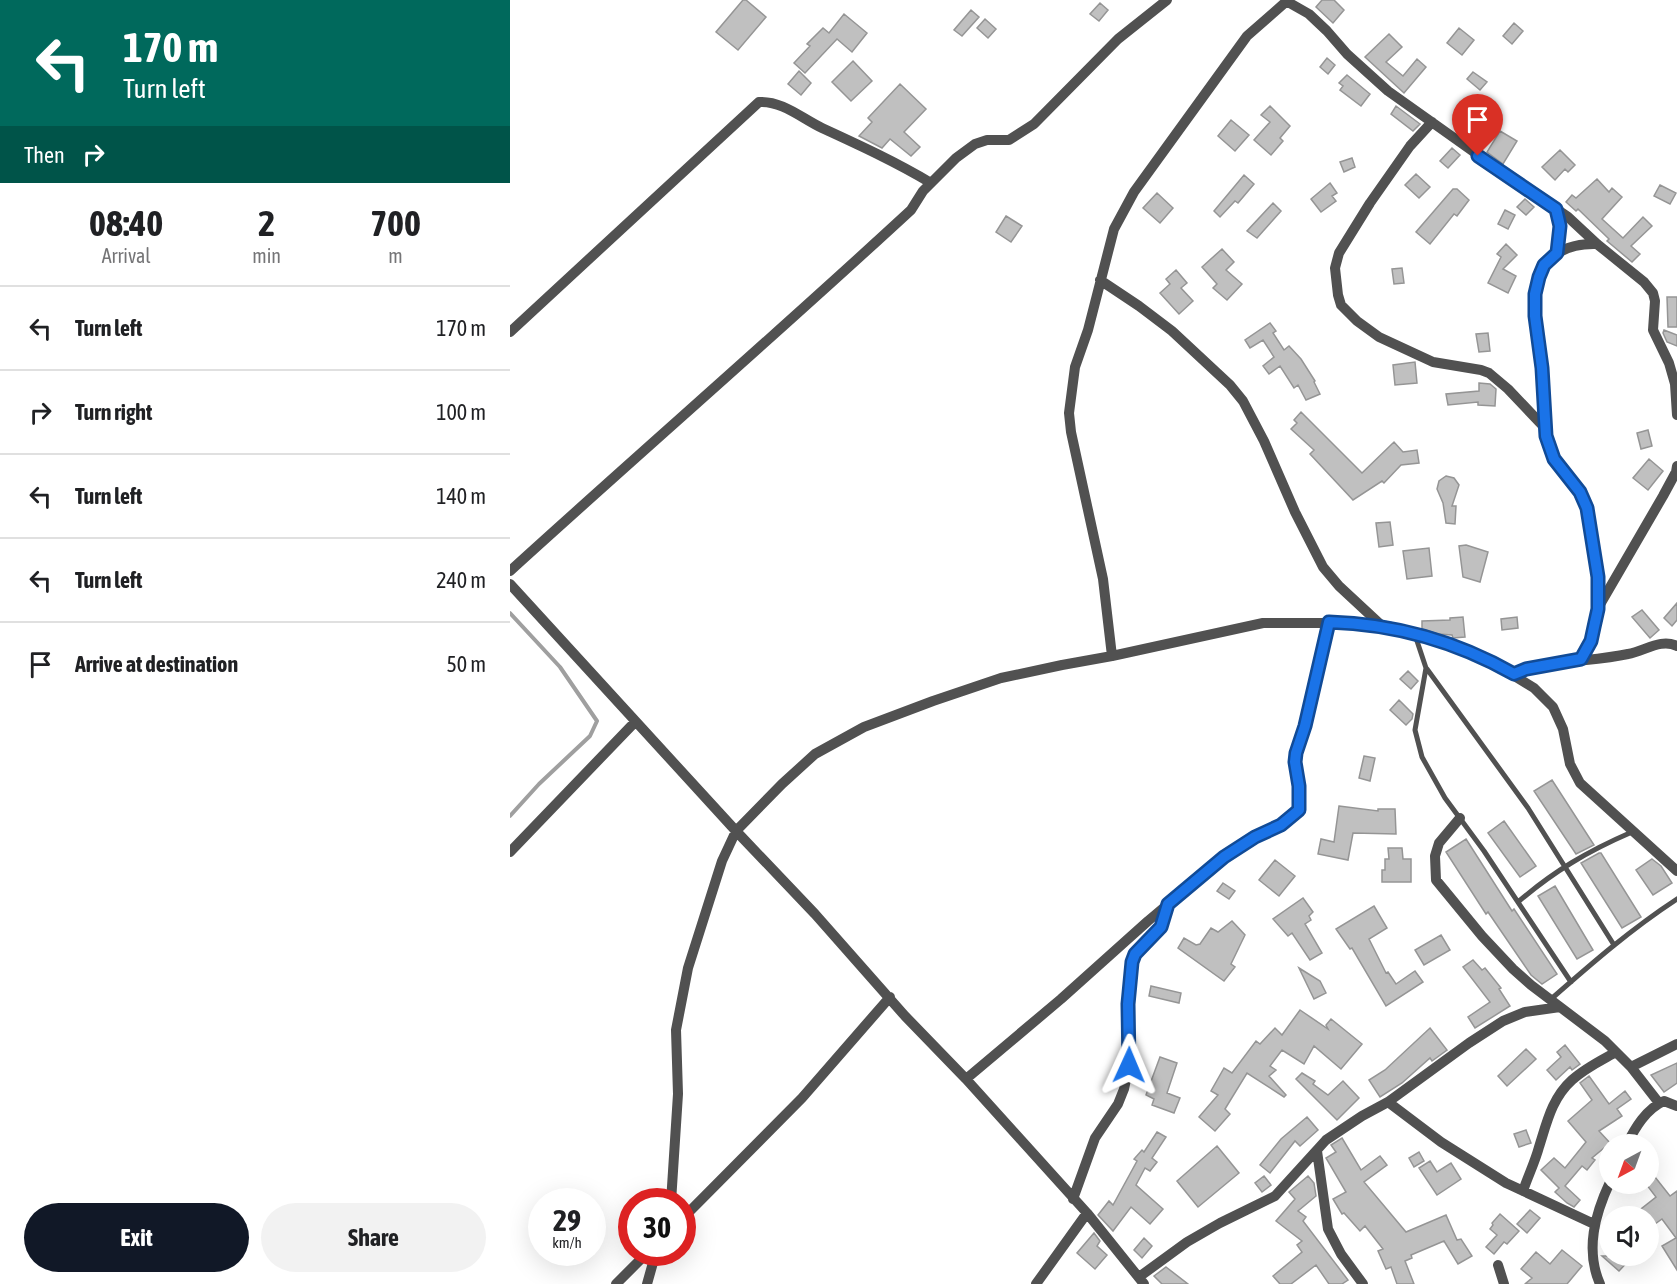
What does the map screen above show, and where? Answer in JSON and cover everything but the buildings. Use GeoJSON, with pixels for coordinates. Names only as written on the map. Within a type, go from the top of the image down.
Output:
{"type":"FeatureCollection","features":[{"type":"Feature","properties":{"kind":"street"},"geometry":{"type":"LineString","coordinates":[[510,571],[893,227],[911,210],[923,190],[956,158],[975,144],[987,140],[1009,140],[1034,124],[1118,39],[1167,0]]}},
{"type":"Feature","properties":{"kind":"street"},"geometry":{"type":"LineString","coordinates":[[1112,656],[1103,579],[1073,442],[1069,413],[1075,367],[1088,330],[1114,229],[1134,192],[1247,36],[1273,4],[1287,1],[1309,14],[1361,68],[1388,91],[1568,217],[1644,282],[1655,300],[1653,330],[1669,363],[1675,384],[1677,415]]}},
{"type":"Feature","properties":{"kind":"street"},"geometry":{"type":"LineString","coordinates":[[510,332],[759,102],[769,101],[778,104],[900,164],[931,183]]}},
{"type":"Feature","properties":{"kind":"street"},"geometry":{"type":"LineString","coordinates":[[1432,122],[1405,153],[1370,202],[1336,261],[1338,295],[1341,305],[1379,337],[1433,362],[1490,373],[1546,428]]}},
{"type":"Feature","properties":{"kind":"street"},"geometry":{"type":"LineString","coordinates":[[1556,209],[1560,226],[1557,253]]}},
{"type":"Feature","properties":{"kind":"street"},"geometry":{"type":"LineString","coordinates":[[1581,659],[1591,641],[1598,609],[1598,577],[1587,508],[1580,492],[1554,459],[1546,428],[1542,368],[1536,332],[1535,294],[1544,265],[1557,253],[1571,246],[1597,244]]}},
{"type":"Feature","properties":{"kind":"street"},"geometry":{"type":"LineString","coordinates":[[1100,280],[1172,331],[1230,385],[1243,401],[1323,567],[1339,586],[1381,626]]}},
{"type":"Feature","properties":{"kind":"street"},"geometry":{"type":"LineString","coordinates":[[1598,609],[1664,496],[1677,466]]}},
{"type":"Feature","properties":{"kind":"street"},"geometry":{"type":"LineString","coordinates":[[510,584],[735,831],[966,1079],[1087,1213],[1141,1281],[1187,1242],[1236,1213],[1275,1196],[1326,1140],[1388,1102],[1469,1043],[1503,1021],[1555,1003]]}},
{"type":"Feature","properties":{"kind":"street"},"geometry":{"type":"LineString","coordinates":[[966,1079],[1232,851],[1281,825],[1299,810],[1296,753],[1305,726],[1329,622]]}},
{"type":"Feature","properties":{"kind":"street"},"geometry":{"type":"LineString","coordinates":[[672,1188],[678,1094],[677,1022],[688,968],[711,891],[735,831],[815,754],[864,727],[1000,678],[1263,623],[1329,622],[1381,626],[1415,634],[1475,654],[1514,674],[1534,688],[1553,707],[1563,729],[1570,764],[1580,783],[1677,871]]}},
{"type":"Feature","properties":{"kind":"street"},"geometry":{"type":"LineString","coordinates":[[1514,674],[1526,669],[1581,659],[1630,654],[1659,644],[1671,643],[1677,646]]}},
{"type":"Feature","properties":{"kind":"street"},"geometry":{"type":"LineString","coordinates":[[510,852],[635,722]]}},
{"type":"Feature","properties":{"kind":"street"},"geometry":{"type":"LineString","coordinates":[[1460,818],[1437,850],[1436,880],[1490,944],[1519,974],[1616,1052],[1659,1103]]}},
{"type":"Feature","properties":{"kind":"street"},"geometry":{"type":"LineString","coordinates":[[1073,1199],[1095,1138],[1118,1104],[1124,1089],[1129,1065],[1130,976],[1135,954],[1161,927],[1168,904]]}},
{"type":"Feature","properties":{"kind":"street"},"geometry":{"type":"LineString","coordinates":[[696,1205],[802,1098],[890,997]]}},
{"type":"Feature","properties":{"kind":"street"},"geometry":{"type":"LineString","coordinates":[[1631,1067],[1677,1044]]}},
{"type":"Feature","properties":{"kind":"street"},"geometry":{"type":"LineString","coordinates":[[1523,1191],[1547,1118],[1556,1099],[1585,1069],[1616,1052]]}},
{"type":"Feature","properties":{"kind":"street"},"geometry":{"type":"LineString","coordinates":[[1632,1134],[1650,1110],[1659,1103],[1664,1101],[1677,1106]]}},
{"type":"Feature","properties":{"kind":"street"},"geometry":{"type":"LineString","coordinates":[[1388,1102],[1468,1160],[1523,1191],[1594,1224]]}},
{"type":"Feature","properties":{"kind":"street"},"geometry":{"type":"LineString","coordinates":[[1317,1151],[1328,1229],[1341,1254],[1363,1284]]}},
{"type":"Feature","properties":{"kind":"street"},"geometry":{"type":"LineString","coordinates":[[1600,1284],[1592,1258],[1594,1224],[1605,1194]]}},
{"type":"Feature","properties":{"kind":"street"},"geometry":{"type":"LineString","coordinates":[[1036,1284],[1087,1213]]}},
{"type":"Feature","properties":{"kind":"street"},"geometry":{"type":"LineString","coordinates":[[1498,1265],[1504,1284]]}},
{"type":"Feature","properties":{"kind":"street"},"geometry":{"type":"LineString","coordinates":[[616,1284],[634,1266]]}},
{"type":"Feature","properties":{"kind":"street"},"geometry":{"type":"LineString","coordinates":[[647,1284],[652,1266]]}},
{"type":"Feature","properties":{"kind":"lane"},"geometry":{"type":"LineString","coordinates":[[1415,634],[1426,668],[1528,808],[1614,945]]}},
{"type":"Feature","properties":{"kind":"lane"},"geometry":{"type":"LineString","coordinates":[[1426,668],[1416,718],[1417,744],[1430,775],[1571,982]]}},
{"type":"Feature","properties":{"kind":"lane"},"geometry":{"type":"LineString","coordinates":[[1518,902],[1563,866],[1601,845],[1632,832]]}},
{"type":"Feature","properties":{"kind":"lane"},"geometry":{"type":"LineString","coordinates":[[1555,1003],[1571,982],[1614,945],[1650,916],[1677,899]]}},
{"type":"Feature","properties":{"kind":"waterway"},"geometry":{"type":"LineString","coordinates":[[510,613],[560,667],[597,721],[590,736],[539,784],[510,816]]}},
{"type":"Feature","properties":{"kind":"route"},"geometry":{"type":"LineString","coordinates":[[1129,1065],[1128,1004],[1132,962],[1135,954],[1161,927],[1168,904],[1241,844],[1281,825],[1299,810],[1296,753],[1305,726],[1329,622],[1392,627],[1465,650],[1514,674],[1526,669],[1581,659],[1591,641],[1598,609],[1598,577],[1587,508],[1580,492],[1554,459],[1546,436],[1542,368],[1536,332],[1535,294],[1544,265],[1557,253],[1560,226],[1556,209],[1478,156]]}}]}
